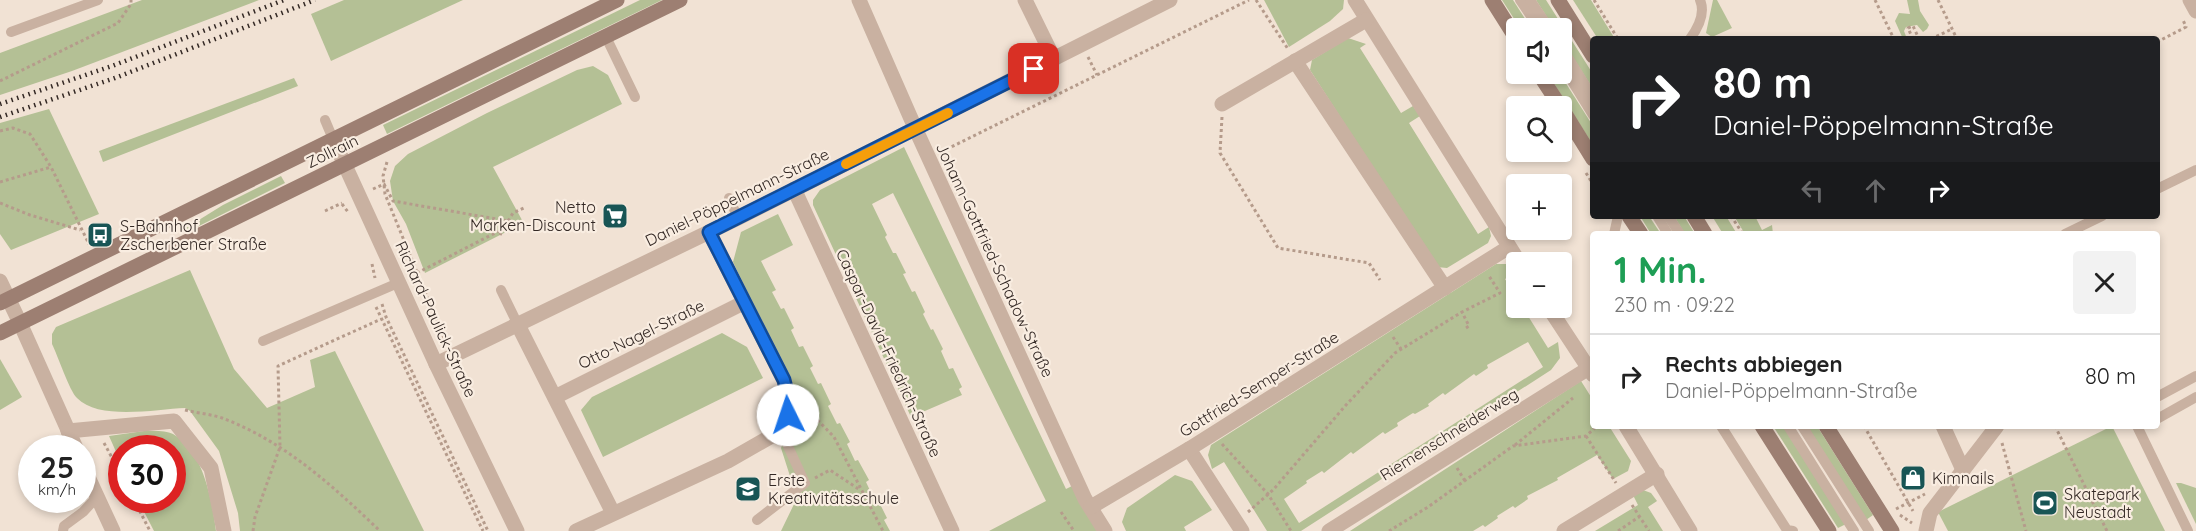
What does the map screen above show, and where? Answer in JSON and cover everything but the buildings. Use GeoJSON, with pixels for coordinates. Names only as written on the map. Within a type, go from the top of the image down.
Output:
{"type":"FeatureCollection","features":[{"type":"Feature","properties":{"kind":"main road","name":"Zollrain"},"geometry":{"type":"LineString","coordinates":[[4,301],[617,0]]}},
{"type":"Feature","properties":{"kind":"main road","name":"Zollrain"},"geometry":{"type":"LineString","coordinates":[[0,333],[680,0]]}},
{"type":"Feature","properties":{"kind":"main road"},"geometry":{"type":"LineString","coordinates":[[1492,0],[1506,22]]}},
{"type":"Feature","properties":{"kind":"main road"},"geometry":{"type":"LineString","coordinates":[[1558,0],[1590,51]]}},
{"type":"Feature","properties":{"kind":"main road"},"geometry":{"type":"LineString","coordinates":[[1572,126],[1590,154]]}},
{"type":"Feature","properties":{"kind":"main road"},"geometry":{"type":"LineString","coordinates":[[1764,429],[1829,531]]}},
{"type":"Feature","properties":{"kind":"main road"},"geometry":{"type":"LineString","coordinates":[[1828,429],[1892,531]]}},
{"type":"Feature","properties":{"kind":"street","name":"Johann-Gottfried-Schadow-Straße"},"geometry":{"type":"LineString","coordinates":[[859,0],[1080,488],[1105,531]]}},
{"type":"Feature","properties":{"kind":"street"},"geometry":{"type":"LineString","coordinates":[[1025,0],[1054,59]]}},
{"type":"Feature","properties":{"kind":"street","name":"Daniel-Pöppelmann-Straße"},"geometry":{"type":"LineString","coordinates":[[436,364],[916,130],[1170,0]]}},
{"type":"Feature","properties":{"kind":"street"},"geometry":{"type":"LineString","coordinates":[[1355,0],[1512,252]]}},
{"type":"Feature","properties":{"kind":"street"},"geometry":{"type":"LineString","coordinates":[[1222,104],[1366,20]]}},
{"type":"Feature","properties":{"kind":"street"},"geometry":{"type":"LineString","coordinates":[[1295,61],[1444,288]]}},
{"type":"Feature","properties":{"kind":"street","name":"Richard-Paulick-Straße"},"geometry":{"type":"LineString","coordinates":[[333,138],[398,283],[517,531]]}},
{"type":"Feature","properties":{"kind":"street","name":"Caspar-David-Friedrich-Straße"},"geometry":{"type":"LineString","coordinates":[[794,189],[952,531]]}},
{"type":"Feature","properties":{"kind":"street"},"geometry":{"type":"LineString","coordinates":[[576,531],[728,461],[771,437],[780,429],[788,415],[790,404],[786,388],[709,232]]}},
{"type":"Feature","properties":{"kind":"street","name":"Gottfried-Semper-Straße"},"geometry":{"type":"LineString","coordinates":[[1091,507],[1189,450],[1509,247]]}},
{"type":"Feature","properties":{"kind":"street"},"geometry":{"type":"LineString","coordinates":[[0,281],[4,301],[20,323],[70,435]]}},
{"type":"Feature","properties":{"kind":"street","name":"Otto-Nagel-Straße"},"geometry":{"type":"LineString","coordinates":[[555,397],[743,303]]}},
{"type":"Feature","properties":{"kind":"street"},"geometry":{"type":"LineString","coordinates":[[1556,318],[1590,370]]}},
{"type":"Feature","properties":{"kind":"street"},"geometry":{"type":"LineString","coordinates":[[518,324],[613,513]]}},
{"type":"Feature","properties":{"kind":"street","name":"Riemenschneiderweg"},"geometry":{"type":"LineString","coordinates":[[1329,531],[1590,372]]}},
{"type":"Feature","properties":{"kind":"street"},"geometry":{"type":"LineString","coordinates":[[68,431],[174,421],[211,468],[224,531]]}},
{"type":"Feature","properties":{"kind":"street"},"geometry":{"type":"LineString","coordinates":[[1628,429],[1690,531]]}},
{"type":"Feature","properties":{"kind":"street"},"geometry":{"type":"LineString","coordinates":[[1944,429],[1963,470]]}},
{"type":"Feature","properties":{"kind":"street"},"geometry":{"type":"LineString","coordinates":[[1926,531],[1930,513],[1963,470],[1999,431]]}},
{"type":"Feature","properties":{"kind":"street"},"geometry":{"type":"LineString","coordinates":[[1189,450],[1240,527]]}},
{"type":"Feature","properties":{"kind":"street"},"geometry":{"type":"LineString","coordinates":[[1564,531],[1657,474]]}},
{"type":"Feature","properties":{"kind":"street"},"geometry":{"type":"LineString","coordinates":[[97,497],[113,531]]}},
{"type":"Feature","properties":{"kind":"lane"},"geometry":{"type":"LineString","coordinates":[[11,32],[98,0]]}},
{"type":"Feature","properties":{"kind":"lane"},"geometry":{"type":"LineString","coordinates":[[1521,0],[1533,18]]}},
{"type":"Feature","properties":{"kind":"lane"},"geometry":{"type":"LineString","coordinates":[[1692,36],[1699,27],[1702,6],[1700,0]]}},
{"type":"Feature","properties":{"kind":"lane"},"geometry":{"type":"LineString","coordinates":[[1533,3],[1543,18]]}},
{"type":"Feature","properties":{"kind":"lane"},"geometry":{"type":"LineString","coordinates":[[606,37],[635,97]]}},
{"type":"Feature","properties":{"kind":"lane"},"geometry":{"type":"LineString","coordinates":[[1572,65],[1590,93]]}},
{"type":"Feature","properties":{"kind":"lane"},"geometry":{"type":"LineString","coordinates":[[1572,81],[1590,110]]}},
{"type":"Feature","properties":{"kind":"lane","name":"Richard-Paulick-Straße"},"geometry":{"type":"LineString","coordinates":[[325,120],[333,138]]}},
{"type":"Feature","properties":{"kind":"lane"},"geometry":{"type":"LineString","coordinates":[[2160,188],[2196,170]]}},
{"type":"Feature","properties":{"kind":"lane"},"geometry":{"type":"LineString","coordinates":[[729,198],[738,218]]}},
{"type":"Feature","properties":{"kind":"lane"},"geometry":{"type":"LineString","coordinates":[[2071,231],[2096,219]]}},
{"type":"Feature","properties":{"kind":"lane"},"geometry":{"type":"LineString","coordinates":[[263,341],[398,283]]}},
{"type":"Feature","properties":{"kind":"lane"},"geometry":{"type":"LineString","coordinates":[[501,290],[518,324]]}},
{"type":"Feature","properties":{"kind":"lane"},"geometry":{"type":"LineString","coordinates":[[2160,395],[2196,376]]}},
{"type":"Feature","properties":{"kind":"lane"},"geometry":{"type":"LineString","coordinates":[[2160,416],[2196,397]]}},
{"type":"Feature","properties":{"kind":"lane"},"geometry":{"type":"LineString","coordinates":[[757,520],[805,483],[780,429]]}},
{"type":"Feature","properties":{"kind":"lane"},"geometry":{"type":"LineString","coordinates":[[1723,429],[1786,530],[1793,531]]}},
{"type":"Feature","properties":{"kind":"lane"},"geometry":{"type":"LineString","coordinates":[[1790,429],[1854,531]]}},
{"type":"Feature","properties":{"kind":"lane"},"geometry":{"type":"LineString","coordinates":[[1804,429],[1869,531]]}},
{"type":"Feature","properties":{"kind":"lane"},"geometry":{"type":"LineString","coordinates":[[2140,429],[2188,531]]}},
{"type":"Feature","properties":{"kind":"lane"},"geometry":{"type":"LineString","coordinates":[[63,531],[64,526],[83,512],[97,497]]}},
{"type":"Feature","properties":{"kind":"path"},"geometry":{"type":"LineString","coordinates":[[0,81],[118,23],[131,4],[131,0]]}},
{"type":"Feature","properties":{"kind":"path"},"geometry":{"type":"LineString","coordinates":[[929,158],[1249,0]]}},
{"type":"Feature","properties":{"kind":"path"},"geometry":{"type":"LineString","coordinates":[[1256,0],[1295,61]]}},
{"type":"Feature","properties":{"kind":"path"},"geometry":{"type":"LineString","coordinates":[[1594,0],[1616,36]]}},
{"type":"Feature","properties":{"kind":"path"},"geometry":{"type":"LineString","coordinates":[[1875,0],[1893,36]]}},
{"type":"Feature","properties":{"kind":"path"},"geometry":{"type":"LineString","coordinates":[[1938,0],[1956,36]]}},
{"type":"Feature","properties":{"kind":"path"},"geometry":{"type":"LineString","coordinates":[[1912,36],[1908,28],[1913,26],[1918,36]]}},
{"type":"Feature","properties":{"kind":"path"},"geometry":{"type":"LineString","coordinates":[[2160,40],[2186,27]]}},
{"type":"Feature","properties":{"kind":"path"},"geometry":{"type":"LineString","coordinates":[[1937,36],[1952,29]]}},
{"type":"Feature","properties":{"kind":"path"},"geometry":{"type":"LineString","coordinates":[[1222,104],[1220,153],[1278,248],[1369,263],[1380,280]]}},
{"type":"Feature","properties":{"kind":"path"},"geometry":{"type":"LineString","coordinates":[[0,131],[13,128],[30,134],[51,167],[81,231],[97,256]]}},
{"type":"Feature","properties":{"kind":"path"},"geometry":{"type":"LineString","coordinates":[[0,182],[51,167]]}},
{"type":"Feature","properties":{"kind":"path"},"geometry":{"type":"LineString","coordinates":[[325,211],[384,184],[393,201],[508,221]]}},
{"type":"Feature","properties":{"kind":"path"},"geometry":{"type":"LineString","coordinates":[[0,203],[81,231]]}},
{"type":"Feature","properties":{"kind":"path"},"geometry":{"type":"LineString","coordinates":[[342,204],[351,217]]}},
{"type":"Feature","properties":{"kind":"path"},"geometry":{"type":"LineString","coordinates":[[500,235],[513,213],[526,207]]}},
{"type":"Feature","properties":{"kind":"path"},"geometry":{"type":"LineString","coordinates":[[417,273],[503,230]]}},
{"type":"Feature","properties":{"kind":"path"},"geometry":{"type":"LineString","coordinates":[[370,256],[374,293],[381,319],[483,531]]}},
{"type":"Feature","properties":{"kind":"path"},"geometry":{"type":"LineString","coordinates":[[1240,527],[1346,405],[1395,353],[1462,312],[1500,293],[1482,264]]}},
{"type":"Feature","properties":{"kind":"path"},"geometry":{"type":"LineString","coordinates":[[374,293],[488,531]]}},
{"type":"Feature","properties":{"kind":"path"},"geometry":{"type":"LineString","coordinates":[[1462,312],[1469,326],[1466,328]]}},
{"type":"Feature","properties":{"kind":"path"},"geometry":{"type":"LineString","coordinates":[[253,531],[255,518],[280,447],[278,366],[381,319]]}},
{"type":"Feature","properties":{"kind":"path"},"geometry":{"type":"LineString","coordinates":[[786,388],[834,437],[883,531]]}},
{"type":"Feature","properties":{"kind":"path"},"geometry":{"type":"LineString","coordinates":[[1389,531],[1428,507],[1513,446],[1575,396]]}},
{"type":"Feature","properties":{"kind":"path"},"geometry":{"type":"LineString","coordinates":[[174,421],[183,410],[221,418],[280,447],[332,484],[380,531]]}},
{"type":"Feature","properties":{"kind":"path"},"geometry":{"type":"LineString","coordinates":[[96,428],[108,450]]}},
{"type":"Feature","properties":{"kind":"path"},"geometry":{"type":"LineString","coordinates":[[1513,446],[1586,436],[1594,429]]}},
{"type":"Feature","properties":{"kind":"path"},"geometry":{"type":"LineString","coordinates":[[1866,429],[1914,512]]}},
{"type":"Feature","properties":{"kind":"path"},"geometry":{"type":"LineString","coordinates":[[2056,429],[2107,531]]}},
{"type":"Feature","properties":{"kind":"path"},"geometry":{"type":"LineString","coordinates":[[1999,431],[2026,531]]}},
{"type":"Feature","properties":{"kind":"path"},"geometry":{"type":"LineString","coordinates":[[1214,434],[1268,494],[1291,531]]}},
{"type":"Feature","properties":{"kind":"path"},"geometry":{"type":"LineString","coordinates":[[1586,436],[1649,531]]}},
{"type":"Feature","properties":{"kind":"path"},"geometry":{"type":"LineString","coordinates":[[805,483],[830,470],[862,490]]}},
{"type":"Feature","properties":{"kind":"path"},"geometry":{"type":"LineString","coordinates":[[1061,512],[1074,531]]}},
{"type":"Feature","properties":{"kind":"path"},"geometry":{"type":"LineString","coordinates":[[141,513],[150,531]]}},
{"type":"Feature","properties":{"kind":"path"},"geometry":{"type":"LineString","coordinates":[[1618,531],[1640,517]]}},
{"type":"Feature","properties":{"kind":"green space"},"geometry":{"type":"Polygon","coordinates":[[[142,0],[259,0],[72,71],[0,95],[0,53],[142,0]]]}},
{"type":"Feature","properties":{"kind":"green space"},"geometry":{"type":"Polygon","coordinates":[[[344,0],[463,0],[331,61],[311,14],[344,0]]]}},
{"type":"Feature","properties":{"kind":"green space"},"geometry":{"type":"Polygon","coordinates":[[[640,0],[662,0],[387,134],[383,125],[640,0]]]}},
{"type":"Feature","properties":{"kind":"green space"},"geometry":{"type":"Polygon","coordinates":[[[1264,0],[1344,0],[1343,9],[1330,21],[1289,47],[1264,0]]]}},
{"type":"Feature","properties":{"kind":"green space"},"geometry":{"type":"Polygon","coordinates":[[[1502,0],[1513,0],[1525,18],[1514,18],[1502,0]]]}},
{"type":"Feature","properties":{"kind":"green space"},"geometry":{"type":"Polygon","coordinates":[[[1536,0],[1546,0],[1557,18],[1548,18],[1536,0]]]}},
{"type":"Feature","properties":{"kind":"green space"},"geometry":{"type":"Polygon","coordinates":[[[1573,0],[1591,0],[1613,36],[1596,36],[1573,0]]]}},
{"type":"Feature","properties":{"kind":"green space"},"geometry":{"type":"Polygon","coordinates":[[[1713,0],[1717,0],[1732,28],[1714,36],[1706,33],[1713,0]]]}},
{"type":"Feature","properties":{"kind":"green space"},"geometry":{"type":"Polygon","coordinates":[[[1907,0],[1918,0],[1920,11],[1929,25],[1923,32],[1917,25],[1906,27],[1904,31],[1906,36],[1902,36],[1895,21],[1899,13],[1910,14],[1907,0]]]}},
{"type":"Feature","properties":{"kind":"green space"},"geometry":{"type":"Polygon","coordinates":[[[1348,38],[1366,44],[1360,48],[1401,113],[1413,106],[1420,116],[1409,123],[1478,234],[1489,227],[1491,236],[1488,243],[1447,268],[1437,267],[1310,70],[1312,60],[1348,38]]]}},
{"type":"Feature","properties":{"kind":"green space"},"geometry":{"type":"Polygon","coordinates":[[[1572,41],[1590,69],[1590,84],[1572,56],[1572,41]]]}},
{"type":"Feature","properties":{"kind":"green space"},"geometry":{"type":"Polygon","coordinates":[[[593,66],[608,75],[622,104],[493,167],[522,220],[512,229],[425,273],[406,224],[393,201],[390,181],[395,166],[408,154],[487,113],[577,70],[593,66]]]}},
{"type":"Feature","properties":{"kind":"green space"},"geometry":{"type":"Polygon","coordinates":[[[294,78],[298,86],[103,162],[99,151],[294,78]]]}},
{"type":"Feature","properties":{"kind":"green space"},"geometry":{"type":"Polygon","coordinates":[[[1554,84],[1566,84],[1590,121],[1590,140],[1572,112],[1572,96],[1562,96],[1554,84]]]}},
{"type":"Feature","properties":{"kind":"green space"},"geometry":{"type":"Polygon","coordinates":[[[49,109],[99,214],[11,250],[0,234],[0,123],[49,109]]]}},
{"type":"Feature","properties":{"kind":"green space"},"geometry":{"type":"Polygon","coordinates":[[[904,147],[1066,489],[1074,485],[1098,531],[989,531],[1046,501],[893,193],[872,204],[887,235],[885,237],[906,273],[903,274],[912,292],[915,291],[925,312],[923,314],[943,349],[941,351],[949,369],[953,368],[962,387],[959,389],[962,395],[911,417],[813,205],[813,200],[820,190],[904,147]]]}},
{"type":"Feature","properties":{"kind":"green space"},"geometry":{"type":"Polygon","coordinates":[[[281,176],[285,183],[187,232],[186,228],[223,205],[281,176]]]}},
{"type":"Feature","properties":{"kind":"green space"},"geometry":{"type":"Polygon","coordinates":[[[778,214],[793,245],[761,261],[776,290],[772,292],[781,309],[784,308],[794,328],[791,330],[799,347],[803,346],[813,366],[810,368],[818,384],[821,383],[831,404],[828,406],[837,424],[840,423],[850,442],[847,444],[855,461],[858,460],[869,480],[866,482],[887,518],[884,520],[890,531],[781,531],[797,498],[781,448],[800,404],[733,262],[741,232],[778,214]]]}},
{"type":"Feature","properties":{"kind":"green space"},"geometry":{"type":"Polygon","coordinates":[[[1642,219],[1651,219],[1659,231],[1649,231],[1642,219]]]}},
{"type":"Feature","properties":{"kind":"green space"},"geometry":{"type":"Polygon","coordinates":[[[1676,219],[1686,219],[1693,231],[1683,231],[1676,219]]]}},
{"type":"Feature","properties":{"kind":"green space"},"geometry":{"type":"Polygon","coordinates":[[[1714,219],[1728,219],[1735,231],[1721,231],[1714,219]]]}},
{"type":"Feature","properties":{"kind":"green space"},"geometry":{"type":"Polygon","coordinates":[[[1736,219],[1756,219],[1762,230],[1772,225],[1773,231],[1743,231],[1736,219]]]}},
{"type":"Feature","properties":{"kind":"green space"},"geometry":{"type":"Polygon","coordinates":[[[1496,264],[1506,264],[1506,318],[1529,318],[1548,348],[1558,342],[1560,358],[1551,370],[1301,531],[1267,531],[1224,462],[1212,469],[1208,455],[1211,445],[1496,264]],[[1528,342],[1487,365],[1488,368],[1476,376],[1474,374],[1445,395],[1443,393],[1428,404],[1429,406],[1397,423],[1398,426],[1385,434],[1383,432],[1353,454],[1351,452],[1324,473],[1322,471],[1306,481],[1307,483],[1284,499],[1299,523],[1543,367],[1528,342]]]}},
{"type":"Feature","properties":{"kind":"green space"},"geometry":{"type":"Polygon","coordinates":[[[190,270],[234,369],[267,408],[315,387],[310,360],[335,351],[424,531],[240,531],[238,513],[219,451],[190,411],[185,408],[113,412],[87,405],[77,398],[67,381],[52,344],[52,334],[56,327],[190,270]]]}},
{"type":"Feature","properties":{"kind":"green space"},"geometry":{"type":"Polygon","coordinates":[[[722,333],[747,347],[763,378],[603,457],[581,410],[592,397],[722,333]]]}},
{"type":"Feature","properties":{"kind":"green space"},"geometry":{"type":"Polygon","coordinates":[[[0,359],[22,397],[0,410],[0,359]]]}},
{"type":"Feature","properties":{"kind":"green space"},"geometry":{"type":"Polygon","coordinates":[[[1581,381],[1590,395],[1590,429],[1611,429],[1631,461],[1628,471],[1613,479],[1597,455],[1557,478],[1558,480],[1527,496],[1528,499],[1497,516],[1498,518],[1485,527],[1483,525],[1473,531],[1350,531],[1581,381]]]}},
{"type":"Feature","properties":{"kind":"green space"},"geometry":{"type":"Polygon","coordinates":[[[1775,429],[1785,429],[1846,524],[1838,528],[1775,429]]]}},
{"type":"Feature","properties":{"kind":"green space"},"geometry":{"type":"Polygon","coordinates":[[[1809,429],[1819,429],[1873,515],[1866,520],[1809,429]]]}},
{"type":"Feature","properties":{"kind":"green space"},"geometry":{"type":"Polygon","coordinates":[[[2106,429],[2114,429],[2165,531],[1948,531],[1938,512],[2106,429]]]}},
{"type":"Feature","properties":{"kind":"green space"},"geometry":{"type":"Polygon","coordinates":[[[159,431],[174,435],[116,435],[159,431]]]}},
{"type":"Feature","properties":{"kind":"green space"},"geometry":{"type":"Polygon","coordinates":[[[186,445],[199,464],[209,491],[216,531],[154,531],[145,513],[186,513],[186,445]]]}},
{"type":"Feature","properties":{"kind":"green space"},"geometry":{"type":"Polygon","coordinates":[[[1175,475],[1192,481],[1212,510],[1184,527],[1186,531],[1126,531],[1122,522],[1127,508],[1175,475]]]}},
{"type":"Feature","properties":{"kind":"green space"},"geometry":{"type":"Polygon","coordinates":[[[2176,483],[2196,488],[2196,524],[2176,483]]]}},
{"type":"Feature","properties":{"kind":"green space"},"geometry":{"type":"Polygon","coordinates":[[[1643,490],[1651,493],[1657,501],[1648,507],[1663,531],[1595,531],[1638,505],[1633,495],[1643,490]]]}},
{"type":"Feature","properties":{"kind":"railway"},"geometry":{"type":"LineString","coordinates":[[0,104],[112,66],[284,0]]}},
{"type":"Feature","properties":{"kind":"railway"},"geometry":{"type":"LineString","coordinates":[[0,117],[115,78],[315,0]]}},
{"type":"Feature","properties":{"kind":"slow traffic"},"geometry":{"type":"LineString","coordinates":[[846,164],[948,113]]}},
{"type":"Feature","properties":{"kind":"place","name":"Netto Marken-Discount"},"geometry":{"type":"Point","coordinates":[615,216]}},
{"type":"Feature","properties":{"kind":"place","name":"S-Bahnhof Zscherbener Straße"},"geometry":{"type":"Point","coordinates":[100,235]}},
{"type":"Feature","properties":{"kind":"place","name":"Kimnails"},"geometry":{"type":"Point","coordinates":[1913,478]}},
{"type":"Feature","properties":{"kind":"place","name":"Erste Kreativitätsschule"},"geometry":{"type":"Point","coordinates":[748,489]}},
{"type":"Feature","properties":{"kind":"place","name":"Skatepark Neustadt"},"geometry":{"type":"Point","coordinates":[2045,503]}},
{"type":"Feature","properties":{"kind":"route"},"geometry":{"type":"LineString","coordinates":[[788,415],[790,404],[784,380],[709,232],[1034,69]]}}]}
